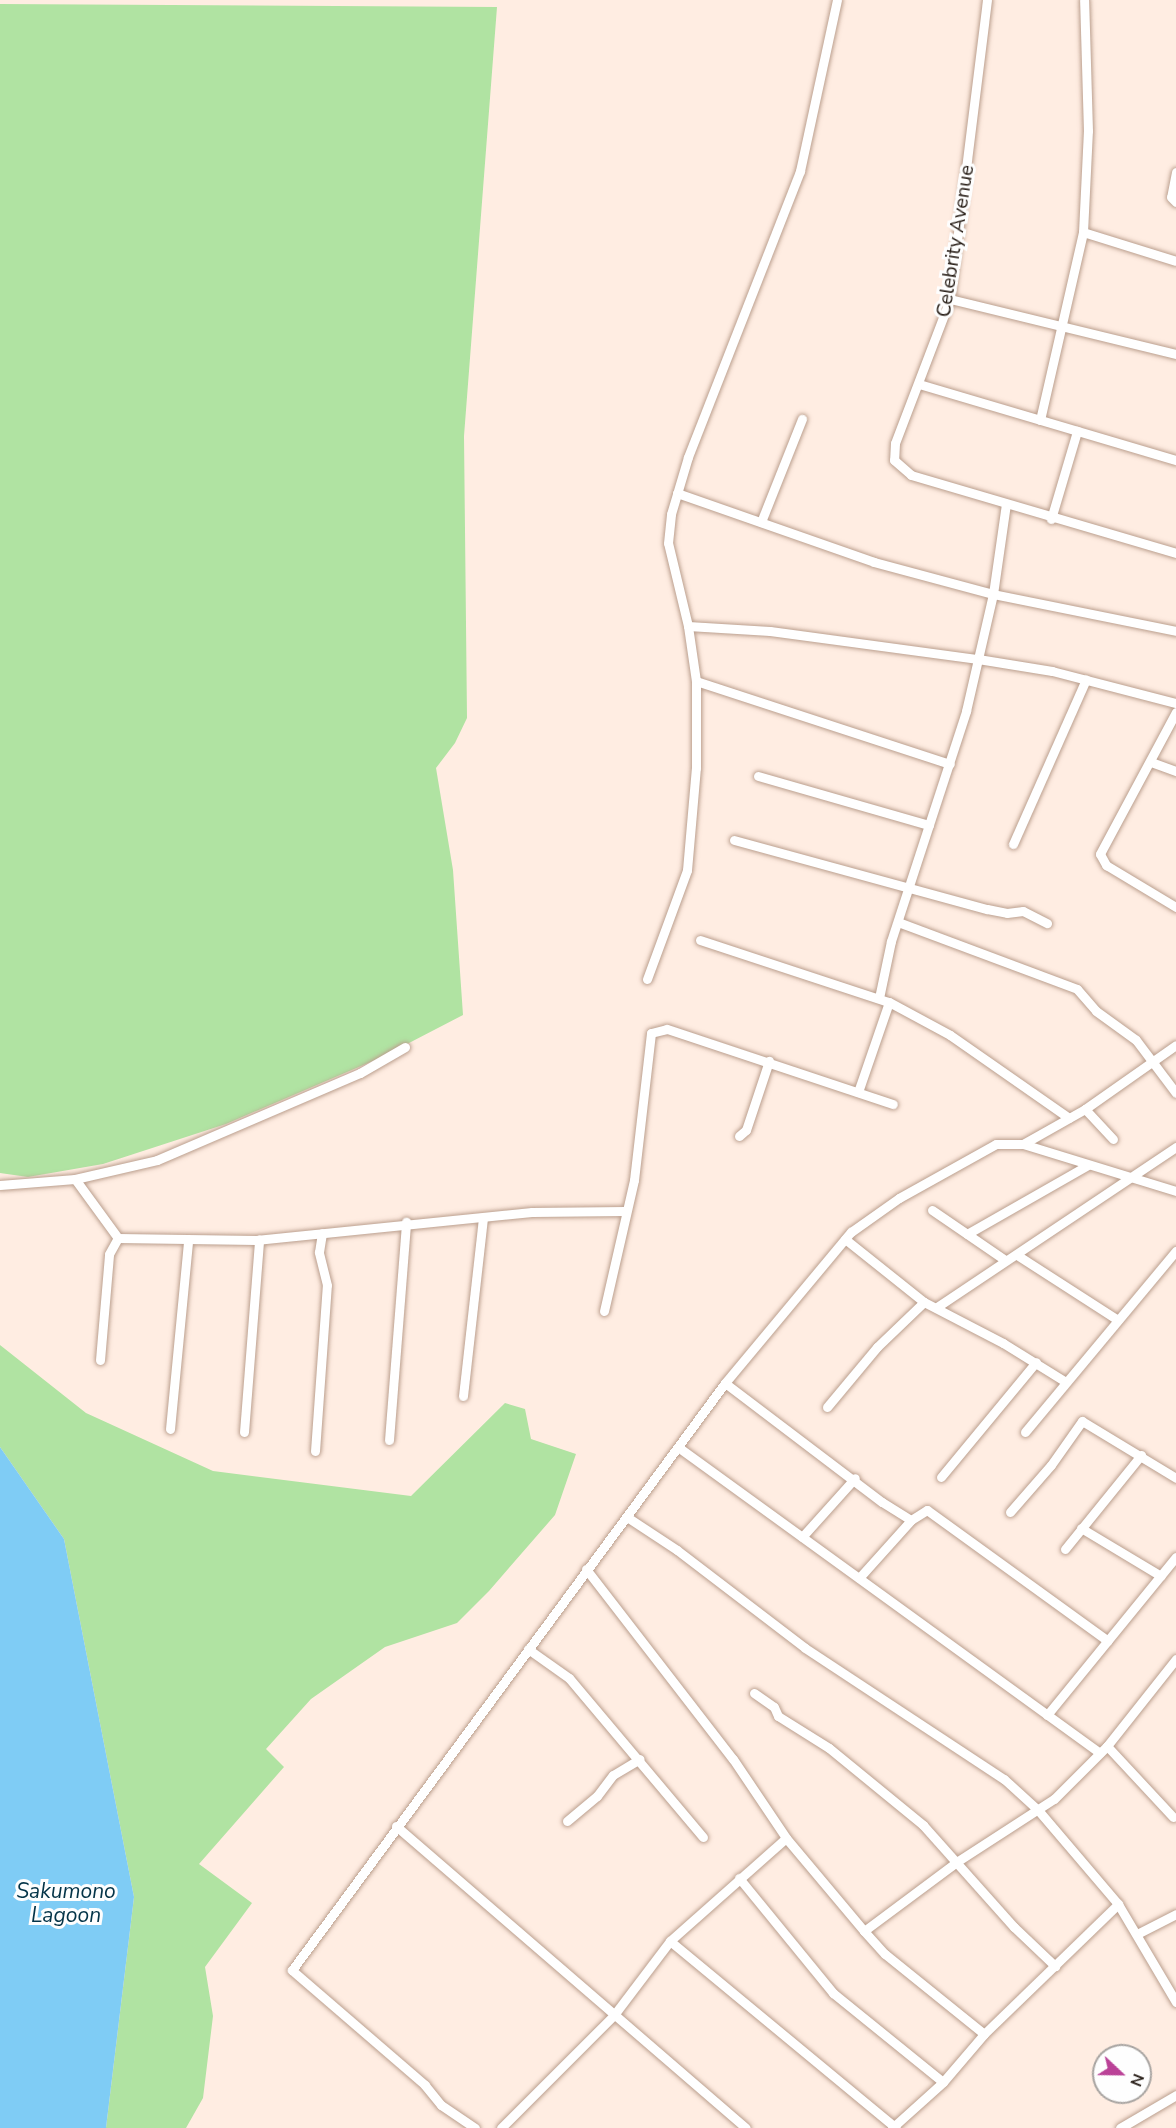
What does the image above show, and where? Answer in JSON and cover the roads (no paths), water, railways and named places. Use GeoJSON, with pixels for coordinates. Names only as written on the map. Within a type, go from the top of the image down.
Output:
{"type":"FeatureCollection","features":[{"type":"Feature","properties":{"kind":"street"},"geometry":{"type":"LineString","coordinates":[[647,979],[687,870],[696,768],[696,681],[688,626],[668,543],[677,493],[688,457],[800,171],[837,0]]}},
{"type":"Feature","properties":{"kind":"street","name":"Celebrity Avenue"},"geometry":{"type":"LineString","coordinates":[[987,0],[950,299],[895,443],[893,454],[897,466],[911,475],[1006,504]]}},
{"type":"Feature","properties":{"kind":"street"},"geometry":{"type":"LineString","coordinates":[[1040,420],[1063,328],[1083,232],[1088,131],[1084,0]]}},
{"type":"Feature","properties":{"kind":"street"},"geometry":{"type":"LineString","coordinates":[[1176,172],[1171,197],[1176,202]]}},
{"type":"Feature","properties":{"kind":"street"},"geometry":{"type":"LineString","coordinates":[[1083,232],[1176,261]]}},
{"type":"Feature","properties":{"kind":"street"},"geometry":{"type":"LineString","coordinates":[[950,299],[1176,354]]}},
{"type":"Feature","properties":{"kind":"street"},"geometry":{"type":"LineString","coordinates":[[919,384],[1176,460]]}},
{"type":"Feature","properties":{"kind":"street"},"geometry":{"type":"LineString","coordinates":[[761,522],[802,419]]}},
{"type":"Feature","properties":{"kind":"street"},"geometry":{"type":"LineString","coordinates":[[1051,519],[1077,431]]}},
{"type":"Feature","properties":{"kind":"street"},"geometry":{"type":"LineString","coordinates":[[677,493],[874,562],[993,594],[1176,631]]}},
{"type":"Feature","properties":{"kind":"street"},"geometry":{"type":"LineString","coordinates":[[879,998],[898,922],[950,764],[978,659],[993,594],[1006,504],[1051,519],[1176,553]]}},
{"type":"Feature","properties":{"kind":"street"},"geometry":{"type":"LineString","coordinates":[[688,626],[770,631],[978,659],[1086,679],[1176,703]]}},
{"type":"Feature","properties":{"kind":"street"},"geometry":{"type":"LineString","coordinates":[[1013,844],[1086,679]]}},
{"type":"Feature","properties":{"kind":"street"},"geometry":{"type":"LineString","coordinates":[[696,681],[950,764]]}},
{"type":"Feature","properties":{"kind":"street"},"geometry":{"type":"LineString","coordinates":[[1176,712],[1151,762],[1124,805],[1100,854],[1106,865],[1176,907]]}},
{"type":"Feature","properties":{"kind":"street"},"geometry":{"type":"LineString","coordinates":[[1151,762],[1176,771]]}},
{"type":"Feature","properties":{"kind":"street"},"geometry":{"type":"LineString","coordinates":[[758,776],[929,825]]}},
{"type":"Feature","properties":{"kind":"street"},"geometry":{"type":"LineString","coordinates":[[734,840],[997,911],[1023,911],[1047,923]]}},
{"type":"Feature","properties":{"kind":"street"},"geometry":{"type":"LineString","coordinates":[[898,922],[1077,989],[1096,1011],[1136,1040],[1176,1093]]}},
{"type":"Feature","properties":{"kind":"street"},"geometry":{"type":"LineString","coordinates":[[700,940],[889,1002],[950,1035],[1069,1118]]}},
{"type":"Feature","properties":{"kind":"street"},"geometry":{"type":"LineString","coordinates":[[858,1092],[889,1002]]}},
{"type":"Feature","properties":{"kind":"street"},"geometry":{"type":"LineString","coordinates":[[604,1311],[638,1156],[651,1033],[667,1029],[893,1104]]}},
{"type":"Feature","properties":{"kind":"street"},"geometry":{"type":"LineString","coordinates":[[1023,1144],[1085,1109],[1176,1044]]}},
{"type":"Feature","properties":{"kind":"street"},"geometry":{"type":"LineString","coordinates":[[0,1185],[75,1179],[157,1160],[360,1073],[405,1047]]}},
{"type":"Feature","properties":{"kind":"street"},"geometry":{"type":"LineString","coordinates":[[739,1136],[746,1130],[769,1061]]}},
{"type":"Feature","properties":{"kind":"street"},"geometry":{"type":"LineString","coordinates":[[1085,1109],[1113,1139]]}},
{"type":"Feature","properties":{"kind":"street"},"geometry":{"type":"LineString","coordinates":[[475,2128],[441,2105],[425,2085],[292,1970],[725,1383],[844,1239],[899,1198],[996,1144],[1023,1144],[1176,1191]]}},
{"type":"Feature","properties":{"kind":"street"},"geometry":{"type":"LineString","coordinates":[[937,1307],[1005,1260],[1017,1255],[1133,1178],[1176,1147]]}},
{"type":"Feature","properties":{"kind":"street"},"geometry":{"type":"LineString","coordinates":[[967,1234],[1088,1165]]}},
{"type":"Feature","properties":{"kind":"street"},"geometry":{"type":"LineString","coordinates":[[75,1179],[118,1238]]}},
{"type":"Feature","properties":{"kind":"street"},"geometry":{"type":"LineString","coordinates":[[932,1210],[1005,1260]]}},
{"type":"Feature","properties":{"kind":"street"},"geometry":{"type":"LineString","coordinates":[[118,1238],[188,1241],[259,1240],[406,1222],[483,1218],[532,1212],[625,1211]]}},
{"type":"Feature","properties":{"kind":"street"},"geometry":{"type":"LineString","coordinates":[[463,1396],[483,1218]]}},
{"type":"Feature","properties":{"kind":"street"},"geometry":{"type":"LineString","coordinates":[[389,1440],[406,1222]]}},
{"type":"Feature","properties":{"kind":"street"},"geometry":{"type":"LineString","coordinates":[[315,1451],[327,1285],[319,1252],[322,1233]]}},
{"type":"Feature","properties":{"kind":"street"},"geometry":{"type":"LineString","coordinates":[[100,1360],[109,1254],[118,1238]]}},
{"type":"Feature","properties":{"kind":"street"},"geometry":{"type":"LineString","coordinates":[[844,1239],[924,1302],[1036,1362],[1066,1382]]}},
{"type":"Feature","properties":{"kind":"street"},"geometry":{"type":"LineString","coordinates":[[243,1432],[259,1240]]}},
{"type":"Feature","properties":{"kind":"street"},"geometry":{"type":"LineString","coordinates":[[170,1429],[188,1241]]}},
{"type":"Feature","properties":{"kind":"street"},"geometry":{"type":"LineString","coordinates":[[1025,1432],[1176,1251]]}},
{"type":"Feature","properties":{"kind":"street"},"geometry":{"type":"LineString","coordinates":[[1017,1255],[1118,1320]]}},
{"type":"Feature","properties":{"kind":"street"},"geometry":{"type":"LineString","coordinates":[[826,1407],[877,1347],[924,1302]]}},
{"type":"Feature","properties":{"kind":"street"},"geometry":{"type":"LineString","coordinates":[[941,1477],[1036,1362]]}},
{"type":"Feature","properties":{"kind":"street"},"geometry":{"type":"LineString","coordinates":[[725,1383],[799,1442],[855,1478],[911,1520]]}},
{"type":"Feature","properties":{"kind":"street"},"geometry":{"type":"LineString","coordinates":[[1010,1512],[1082,1421],[1142,1455],[1176,1478]]}},
{"type":"Feature","properties":{"kind":"street"},"geometry":{"type":"LineString","coordinates":[[678,1447],[1047,1715],[1103,1749],[1173,1817]]}},
{"type":"Feature","properties":{"kind":"street"},"geometry":{"type":"LineString","coordinates":[[1065,1549],[1142,1455]]}},
{"type":"Feature","properties":{"kind":"street"},"geometry":{"type":"LineString","coordinates":[[802,1537],[855,1478]]}},
{"type":"Feature","properties":{"kind":"street"},"geometry":{"type":"LineString","coordinates":[[859,1578],[911,1520],[927,1510],[1108,1641]]}},
{"type":"Feature","properties":{"kind":"street"},"geometry":{"type":"LineString","coordinates":[[627,1517],[677,1550],[805,1648],[1004,1779],[1038,1810],[1118,1904],[1176,2002]]}},
{"type":"Feature","properties":{"kind":"street"},"geometry":{"type":"LineString","coordinates":[[1081,1528],[1161,1576]]}},
{"type":"Feature","properties":{"kind":"street"},"geometry":{"type":"LineString","coordinates":[[1047,1715],[1176,1557]]}},
{"type":"Feature","properties":{"kind":"street"},"geometry":{"type":"LineString","coordinates":[[586,1569],[733,1759],[786,1838],[864,1930],[885,1954],[984,2034]]}},
{"type":"Feature","properties":{"kind":"street"},"geometry":{"type":"LineString","coordinates":[[528,1649],[569,1678],[640,1759],[703,1837]]}},
{"type":"Feature","properties":{"kind":"street"},"geometry":{"type":"LineString","coordinates":[[864,1930],[958,1861],[1038,1810],[1103,1749],[1176,1659]]}},
{"type":"Feature","properties":{"kind":"street"},"geometry":{"type":"LineString","coordinates":[[754,1693],[774,1707],[778,1716],[829,1748],[889,1797],[958,1861],[1014,1927],[1055,1966]]}},
{"type":"Feature","properties":{"kind":"street"},"geometry":{"type":"LineString","coordinates":[[567,1821],[597,1796],[613,1775],[640,1759]]}},
{"type":"Feature","properties":{"kind":"street"},"geometry":{"type":"LineString","coordinates":[[396,1826],[746,2128]]}},
{"type":"Feature","properties":{"kind":"street"},"geometry":{"type":"LineString","coordinates":[[501,2128],[614,2015],[670,1941],[786,1838]]}},
{"type":"Feature","properties":{"kind":"street"},"geometry":{"type":"LineString","coordinates":[[740,1878],[833,1994],[943,2082]]}},
{"type":"Feature","properties":{"kind":"street"},"geometry":{"type":"LineString","coordinates":[[670,1941],[894,2127],[943,2082],[984,2034],[1118,1904]]}},
{"type":"Feature","properties":{"kind":"street"},"geometry":{"type":"LineString","coordinates":[[1137,1934],[1176,1914]]}},
{"type":"Feature","properties":{"kind":"street"},"geometry":{"type":"LineString","coordinates":[[1120,2128],[1176,2095]]}},
{"type":"Feature","properties":{"kind":"water","name":"Sakumono Lagoon"},"geometry":{"type":"Polygon","coordinates":[[[0,1447],[64,1539],[134,1897],[106,2128],[0,2128],[0,1447]]]}}]}
